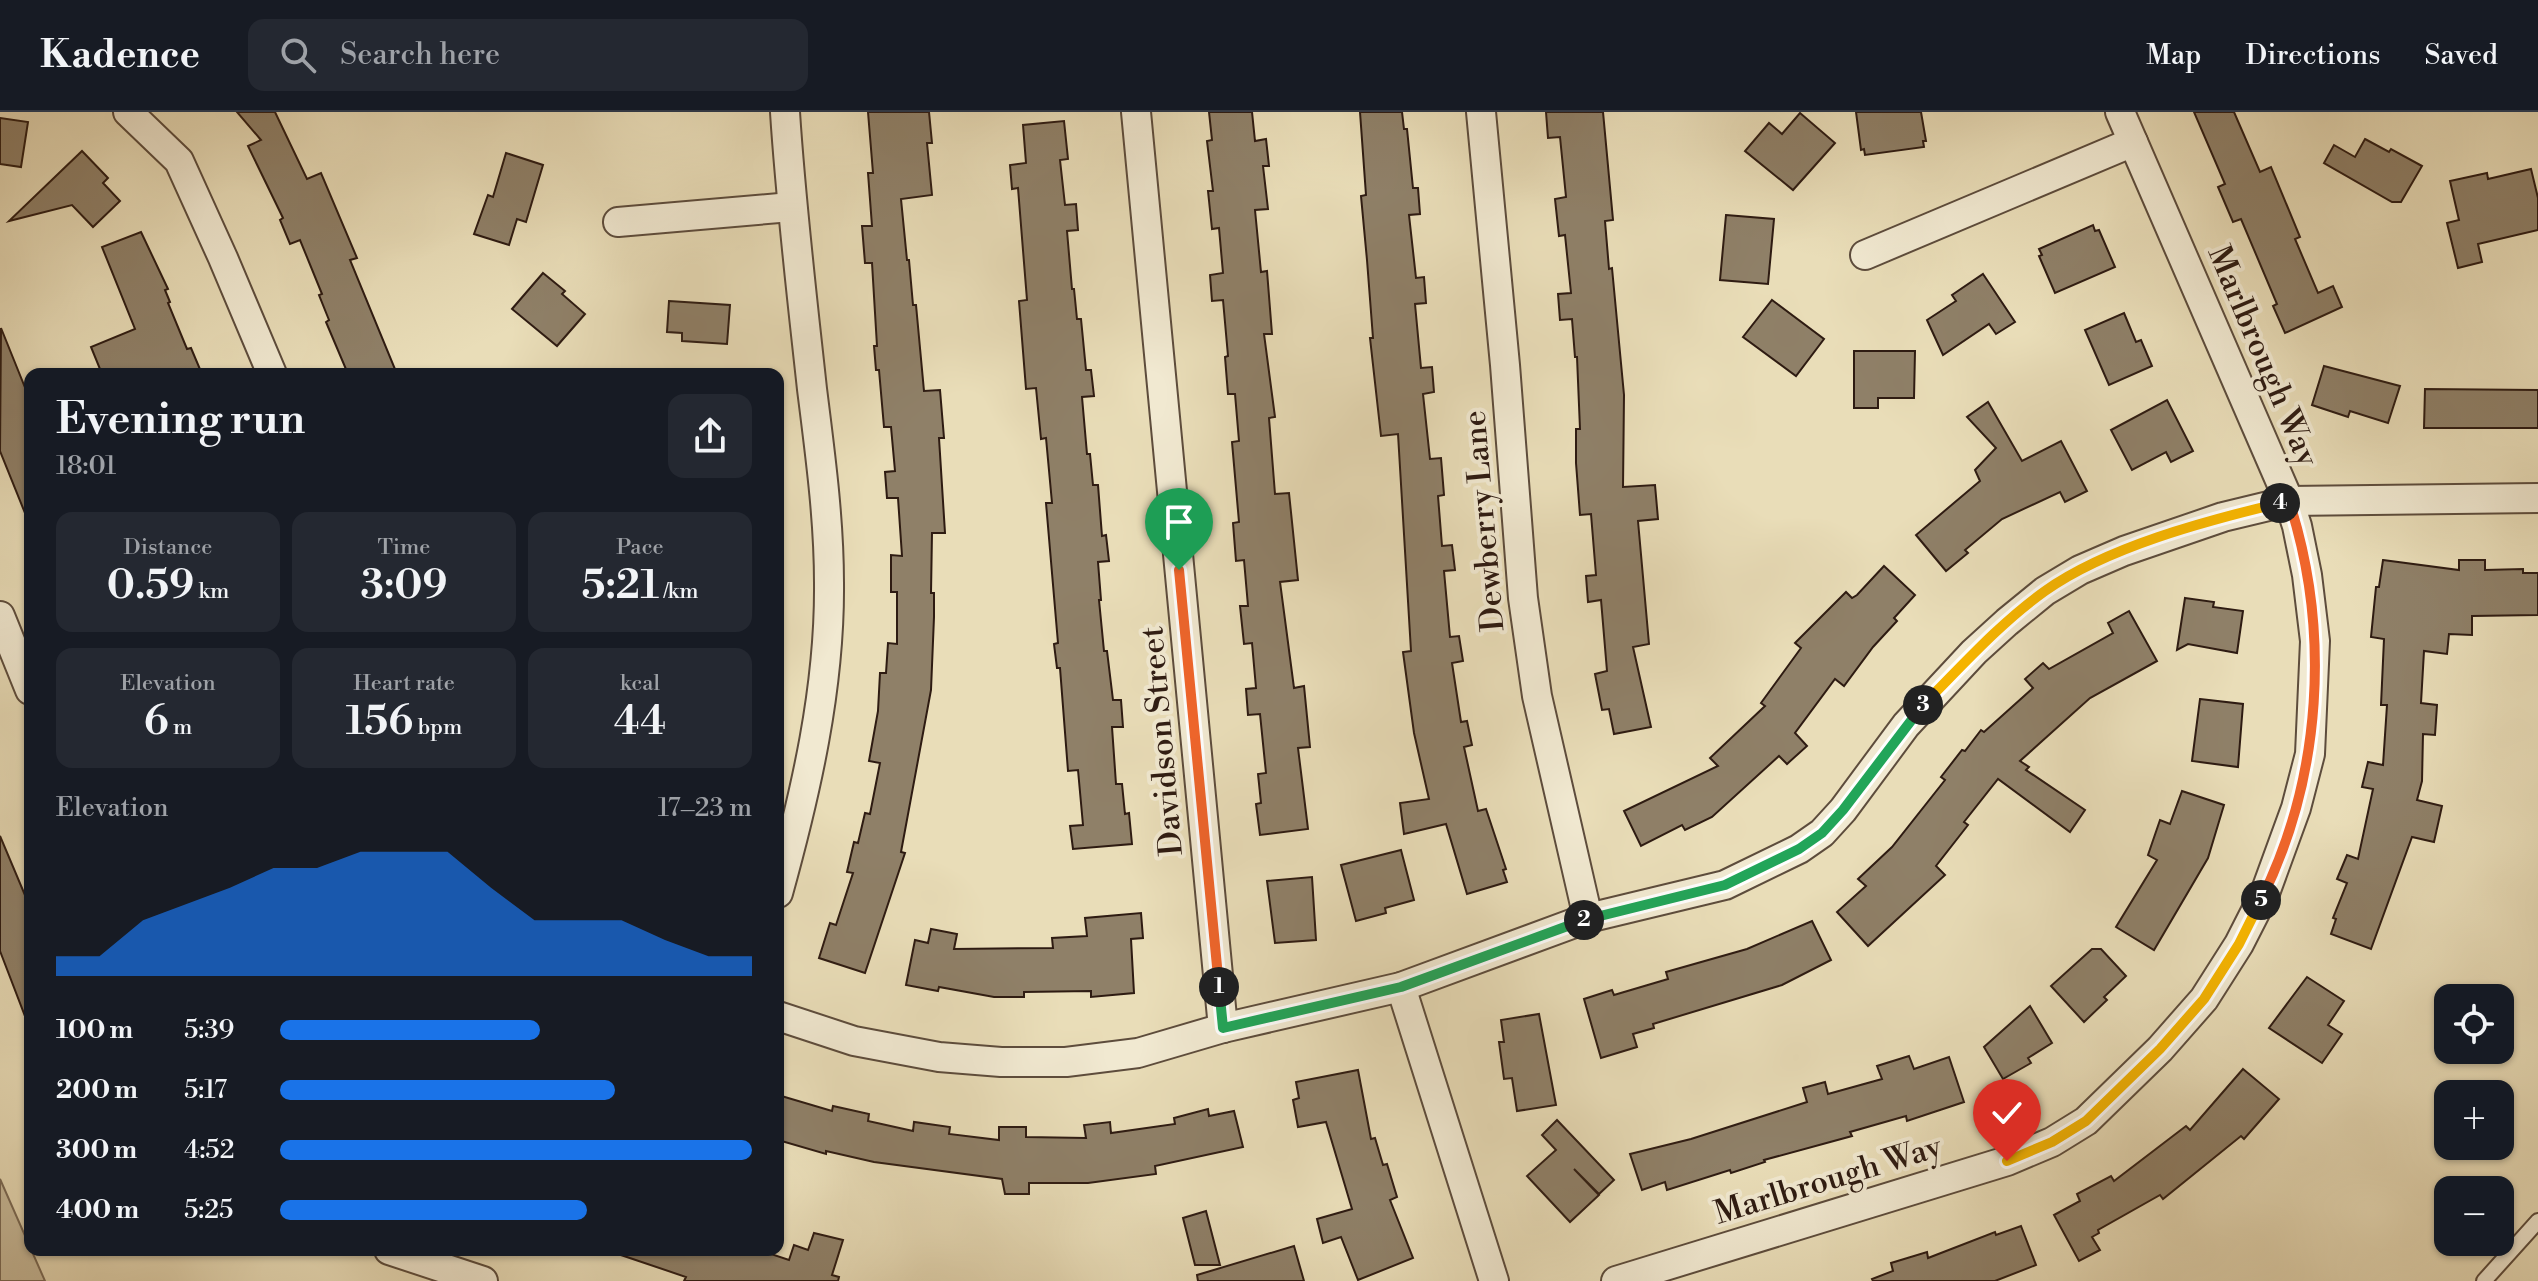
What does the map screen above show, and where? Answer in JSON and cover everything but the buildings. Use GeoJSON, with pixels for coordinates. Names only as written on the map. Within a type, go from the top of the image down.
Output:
{"type":"FeatureCollection","features":[{"type":"Feature","properties":{"kind":"street"},"geometry":{"type":"LineString","coordinates":[[128,112],[179,161],[269,368]]}},
{"type":"Feature","properties":{"kind":"street"},"geometry":{"type":"LineString","coordinates":[[784,872],[817,725],[827,654],[829,582],[824,489],[791,207],[785,112]]}},
{"type":"Feature","properties":{"kind":"street","name":"Davidson Street"},"geometry":{"type":"LineString","coordinates":[[1136,112],[1223,1028]]}},
{"type":"Feature","properties":{"kind":"street","name":"Dewberry Lane"},"geometry":{"type":"LineString","coordinates":[[1481,112],[1523,598],[1537,696],[1588,918]]}},
{"type":"Feature","properties":{"kind":"street","name":"Marlbrough Way"},"geometry":{"type":"LineString","coordinates":[[1616,1281],[2007,1161],[2052,1142],[2086,1121],[2160,1049],[2204,999],[2239,944],[2265,893],[2296,808],[2310,754],[2315,641],[2307,575],[2289,501],[2120,112]]}},
{"type":"Feature","properties":{"kind":"street"},"geometry":{"type":"LineString","coordinates":[[1865,255],[2133,142]]}},
{"type":"Feature","properties":{"kind":"street"},"geometry":{"type":"LineString","coordinates":[[618,222],[791,207]]}},
{"type":"Feature","properties":{"kind":"street"},"geometry":{"type":"LineString","coordinates":[[784,1018],[854,1041],[939,1057],[1001,1062],[1066,1062],[1138,1053],[1223,1028],[1401,987],[1588,918],[1725,885],[1799,849],[1822,833],[1843,810],[1923,705],[1974,652],[2045,591],[2080,570],[2124,551],[2223,517],[2289,501],[2538,498]]}},
{"type":"Feature","properties":{"kind":"street"},"geometry":{"type":"LineString","coordinates":[[0,616],[24,675]]}},
{"type":"Feature","properties":{"kind":"street"},"geometry":{"type":"LineString","coordinates":[[1401,987],[1494,1281]]}},
{"type":"Feature","properties":{"kind":"street"},"geometry":{"type":"LineString","coordinates":[[405,1256],[467,1279]]}},
{"type":"Feature","properties":{"kind":"lane"},"geometry":{"type":"LineString","coordinates":[[2484,1281],[2538,1221]]}},
{"type":"Feature","properties":{"kind":"shaded area"},"geometry":{"type":"Polygon","coordinates":[[[0,1179],[24,1233],[24,1256],[34,1256],[45,1281],[0,1281],[0,1179]]]}},
{"type":"Feature","properties":{"kind":"route"},"geometry":{"type":"LineString","coordinates":[[1179,570],[1223,1028],[1401,987],[1588,918],[1688,895],[1753,874],[1822,833],[1923,705],[1974,652],[2045,591],[2080,570],[2124,551],[2223,517],[2289,501],[2307,575],[2315,641],[2313,707],[2310,754],[2296,808],[2265,893],[2239,944],[2204,999],[2160,1049],[2086,1121],[2052,1142],[2007,1161]]}}]}
